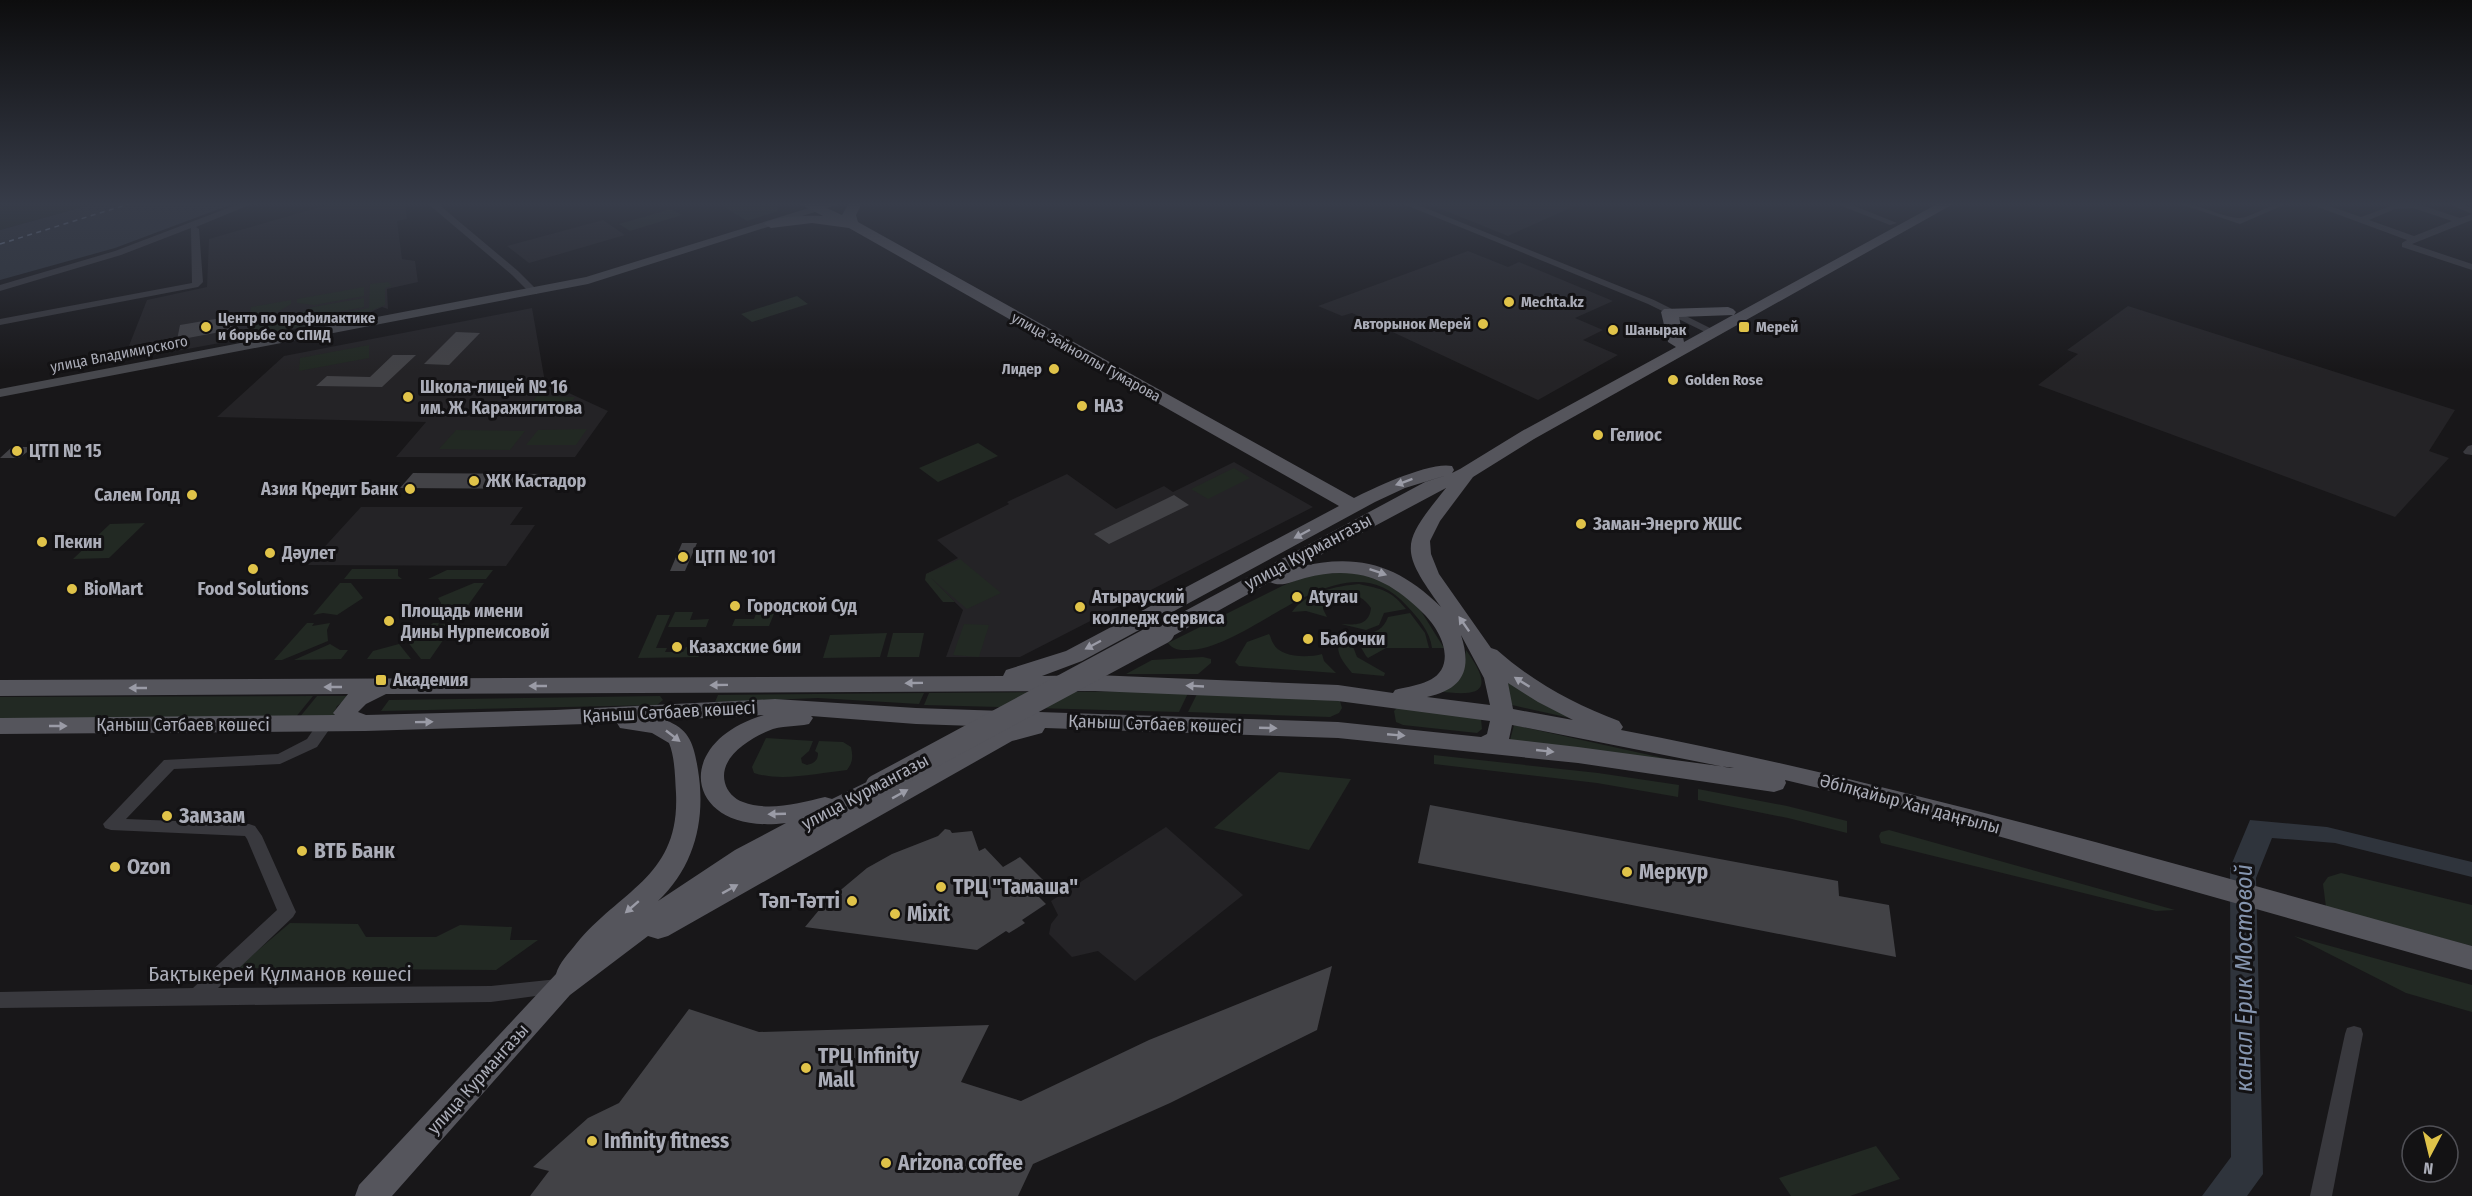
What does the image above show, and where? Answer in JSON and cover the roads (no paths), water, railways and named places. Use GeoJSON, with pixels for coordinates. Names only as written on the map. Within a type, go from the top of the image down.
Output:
{"type":"FeatureCollection","features":[{"type":"Feature","properties":{"kind":"main road","name":"улица Зейноллы Гумарова"},"geometry":{"type":"LineString","coordinates":[[914,259],[1354,506]]}},
{"type":"Feature","properties":{"kind":"main road","name":"улица Курмангазы"},"geometry":{"type":"LineString","coordinates":[[1648,363],[1676,342],[1708,330],[1728,312],[1827,259]]}},
{"type":"Feature","properties":{"kind":"main road","name":"улица Курмангазы"},"geometry":{"type":"LineString","coordinates":[[371,1196],[560,987],[604,957],[631,933],[744,857],[1432,486],[1442,476],[1462,470],[1527,430],[1843,259]]}},
{"type":"Feature","properties":{"kind":"main road"},"geometry":{"type":"LineString","coordinates":[[1676,342],[1669,312],[1693,314],[1728,312]]}},
{"type":"Feature","properties":{"kind":"main road"},"geometry":{"type":"LineString","coordinates":[[972,682],[1027,673],[1074,656],[1398,484],[1462,470]]}},
{"type":"Feature","properties":{"kind":"main road"},"geometry":{"type":"LineString","coordinates":[[1462,470],[1454,494],[1431,520],[1420,542],[1422,557],[1428,573],[1480,647],[1507,673],[1551,701],[1597,722],[1670,749]]}},
{"type":"Feature","properties":{"kind":"main road"},"geometry":{"type":"LineString","coordinates":[[1239,590],[1314,569],[1343,566],[1371,569],[1405,584],[1420,597],[1454,637],[1458,662],[1453,675],[1440,686],[1411,695],[1382,697]]}},
{"type":"Feature","properties":{"kind":"main road"},"geometry":{"type":"LineString","coordinates":[[1480,647],[1501,697],[1503,715],[1498,738],[1487,744]]}},
{"type":"Feature","properties":{"kind":"main road","name":"Қаныш Сәтбаев көшесі"},"geometry":{"type":"LineString","coordinates":[[0,688],[972,682],[1095,683],[1338,693]]}},
{"type":"Feature","properties":{"kind":"main road"},"geometry":{"type":"LineString","coordinates":[[654,712],[667,703],[670,697],[672,692],[665,685]]}},
{"type":"Feature","properties":{"kind":"main road"},"geometry":{"type":"LineString","coordinates":[[365,723],[350,718],[345,713],[350,705],[370,692],[392,687]]}},
{"type":"Feature","properties":{"kind":"main road"},"geometry":{"type":"LineString","coordinates":[[1338,693],[1351,700],[1356,708],[1355,715],[1350,722],[1338,730]]}},
{"type":"Feature","properties":{"kind":"main road","name":"Әбілқайыр Хан даңғылы"},"geometry":{"type":"LineString","coordinates":[[1338,693],[1382,697],[1503,715],[1791,772],[1877,793],[2182,887]]}},
{"type":"Feature","properties":{"kind":"main road","name":"Қаныш Сәтбаев көшесі"},"geometry":{"type":"LineString","coordinates":[[0,726],[325,724],[555,718],[785,707],[916,716],[1338,730]]}},
{"type":"Feature","properties":{"kind":"main road"},"geometry":{"type":"LineString","coordinates":[[866,792],[780,815],[752,814],[732,808],[717,796],[711,780],[713,765],[722,751],[742,735],[761,725],[785,718],[916,716]]}},
{"type":"Feature","properties":{"kind":"main road"},"geometry":{"type":"LineString","coordinates":[[555,718],[632,722],[652,725],[669,732],[681,742],[687,774],[687,827],[673,865],[658,885],[592,944],[560,987]]}},
{"type":"Feature","properties":{"kind":"main road"},"geometry":{"type":"LineString","coordinates":[[604,957],[717,897],[1004,735],[1071,722]]}},
{"type":"Feature","properties":{"kind":"main road","name":"Әбілқайыр Хан даңғылы"},"geometry":{"type":"LineString","coordinates":[[1338,730],[1487,744],[1729,775],[1803,788],[2292,917],[2472,973]]}},
{"type":"Feature","properties":{"kind":"main road","name":"Әбілқайыр Хан даңғылы"},"geometry":{"type":"LineString","coordinates":[[2292,917],[2472,958]]}},
{"type":"Feature","properties":{"kind":"street"},"geometry":{"type":"LineString","coordinates":[[0,288],[98,259]]}},
{"type":"Feature","properties":{"kind":"street"},"geometry":{"type":"LineString","coordinates":[[91,265],[109,259]]}},
{"type":"Feature","properties":{"kind":"street"},"geometry":{"type":"LineString","coordinates":[[0,322],[195,285],[198,282],[197,259]]}},
{"type":"Feature","properties":{"kind":"street"},"geometry":{"type":"LineString","coordinates":[[498,259],[534,292]]}},
{"type":"Feature","properties":{"kind":"street","name":"улица Владимирского"},"geometry":{"type":"LineString","coordinates":[[0,393],[534,292],[588,280],[657,259]]}},
{"type":"Feature","properties":{"kind":"street"},"geometry":{"type":"LineString","coordinates":[[1544,259],[1651,302],[1708,330]]}},
{"type":"Feature","properties":{"kind":"street"},"geometry":{"type":"LineString","coordinates":[[2446,259],[2472,267]]}},
{"type":"Feature","properties":{"kind":"street"},"geometry":{"type":"LineString","coordinates":[[197,996],[287,912],[254,836],[249,830],[111,824],[170,764],[280,759],[312,743],[325,724]]}},
{"type":"Feature","properties":{"kind":"street","name":"Бақтыкерей Құлманов көшесі"},"geometry":{"type":"LineString","coordinates":[[0,1000],[491,994],[560,987]]}},
{"type":"Feature","properties":{"kind":"street"},"geometry":{"type":"LineString","coordinates":[[2321,1196],[2354,1034]]}},
{"type":"Feature","properties":{"kind":"water"},"geometry":{"type":"Polygon","coordinates":[[[0,259],[76,259],[0,280],[0,259]]]}},
{"type":"Feature","properties":{"kind":"water","name":"канал Ерик Мостовой"},"geometry":{"type":"Polygon","coordinates":[[[2250,820],[2327,827],[2472,862],[2472,877],[2335,843],[2272,838],[2256,878],[2263,1174],[2247,1196],[2202,1196],[2231,1157],[2230,868],[2250,820]]]}},
{"type":"Feature","properties":{"kind":"place","name":"Mechta.kz"},"geometry":{"type":"Point","coordinates":[1509,302]}},
{"type":"Feature","properties":{"kind":"place","name":"Авторынок Мерей"},"geometry":{"type":"Point","coordinates":[1483,324]}},
{"type":"Feature","properties":{"kind":"place","name":"Центр по профилактике и борьбе со СПИД"},"geometry":{"type":"Point","coordinates":[206,327]}},
{"type":"Feature","properties":{"kind":"place","name":"Мерей"},"geometry":{"type":"Point","coordinates":[1744,327]}},
{"type":"Feature","properties":{"kind":"place","name":"Шанырак"},"geometry":{"type":"Point","coordinates":[1613,330]}},
{"type":"Feature","properties":{"kind":"place","name":"Лидер"},"geometry":{"type":"Point","coordinates":[1054,369]}},
{"type":"Feature","properties":{"kind":"place","name":"Golden Rose"},"geometry":{"type":"Point","coordinates":[1673,380]}},
{"type":"Feature","properties":{"kind":"place","name":"Школа-лицей № 16 им. Ж. Каражигитова"},"geometry":{"type":"Point","coordinates":[408,397]}},
{"type":"Feature","properties":{"kind":"place","name":"НАЗ"},"geometry":{"type":"Point","coordinates":[1082,406]}},
{"type":"Feature","properties":{"kind":"place","name":"Гелиос"},"geometry":{"type":"Point","coordinates":[1598,435]}},
{"type":"Feature","properties":{"kind":"place","name":"ЦТП № 15"},"geometry":{"type":"Point","coordinates":[17,451]}},
{"type":"Feature","properties":{"kind":"place","name":"ЖК Кастадор"},"geometry":{"type":"Point","coordinates":[474,481]}},
{"type":"Feature","properties":{"kind":"place","name":"Азия Кредит Банк"},"geometry":{"type":"Point","coordinates":[410,489]}},
{"type":"Feature","properties":{"kind":"place","name":"Салем Голд"},"geometry":{"type":"Point","coordinates":[192,495]}},
{"type":"Feature","properties":{"kind":"place","name":"Заман-Энерго ЖШС"},"geometry":{"type":"Point","coordinates":[1581,524]}},
{"type":"Feature","properties":{"kind":"place","name":"Пекин"},"geometry":{"type":"Point","coordinates":[42,542]}},
{"type":"Feature","properties":{"kind":"place","name":"Дәулет"},"geometry":{"type":"Point","coordinates":[270,553]}},
{"type":"Feature","properties":{"kind":"place","name":"ЦТП № 101"},"geometry":{"type":"Point","coordinates":[683,557]}},
{"type":"Feature","properties":{"kind":"place","name":"Food Solutions"},"geometry":{"type":"Point","coordinates":[253,569]}},
{"type":"Feature","properties":{"kind":"place","name":"BioMart"},"geometry":{"type":"Point","coordinates":[72,589]}},
{"type":"Feature","properties":{"kind":"place","name":"Atyrau"},"geometry":{"type":"Point","coordinates":[1297,597]}},
{"type":"Feature","properties":{"kind":"place","name":"Городской Суд"},"geometry":{"type":"Point","coordinates":[735,606]}},
{"type":"Feature","properties":{"kind":"place","name":"Атырауский колледж сервиса"},"geometry":{"type":"Point","coordinates":[1080,607]}},
{"type":"Feature","properties":{"kind":"place","name":"Площадь имени Дины Нурпеисовой"},"geometry":{"type":"Point","coordinates":[389,621]}},
{"type":"Feature","properties":{"kind":"place","name":"Бабочки"},"geometry":{"type":"Point","coordinates":[1308,639]}},
{"type":"Feature","properties":{"kind":"place","name":"Казахские бии"},"geometry":{"type":"Point","coordinates":[677,647]}},
{"type":"Feature","properties":{"kind":"place","name":"Академия"},"geometry":{"type":"Point","coordinates":[381,680]}},
{"type":"Feature","properties":{"kind":"place","name":"Замзам"},"geometry":{"type":"Point","coordinates":[167,816]}},
{"type":"Feature","properties":{"kind":"place","name":"ВТБ Банк"},"geometry":{"type":"Point","coordinates":[302,851]}},
{"type":"Feature","properties":{"kind":"place","name":"Ozon"},"geometry":{"type":"Point","coordinates":[115,867]}},
{"type":"Feature","properties":{"kind":"place","name":"Меркур"},"geometry":{"type":"Point","coordinates":[1627,872]}},
{"type":"Feature","properties":{"kind":"place","name":"ТРЦ \"Тамаша\""},"geometry":{"type":"Point","coordinates":[941,887]}},
{"type":"Feature","properties":{"kind":"place","name":"Тәп-Тәтті"},"geometry":{"type":"Point","coordinates":[852,901]}},
{"type":"Feature","properties":{"kind":"place","name":"Mixit"},"geometry":{"type":"Point","coordinates":[895,914]}},
{"type":"Feature","properties":{"kind":"place","name":"ТРЦ Infinity Mall"},"geometry":{"type":"Point","coordinates":[806,1068]}},
{"type":"Feature","properties":{"kind":"place","name":"Infinity fitness"},"geometry":{"type":"Point","coordinates":[592,1141]}},
{"type":"Feature","properties":{"kind":"place","name":"Arizona coffee"},"geometry":{"type":"Point","coordinates":[886,1163]}}]}
